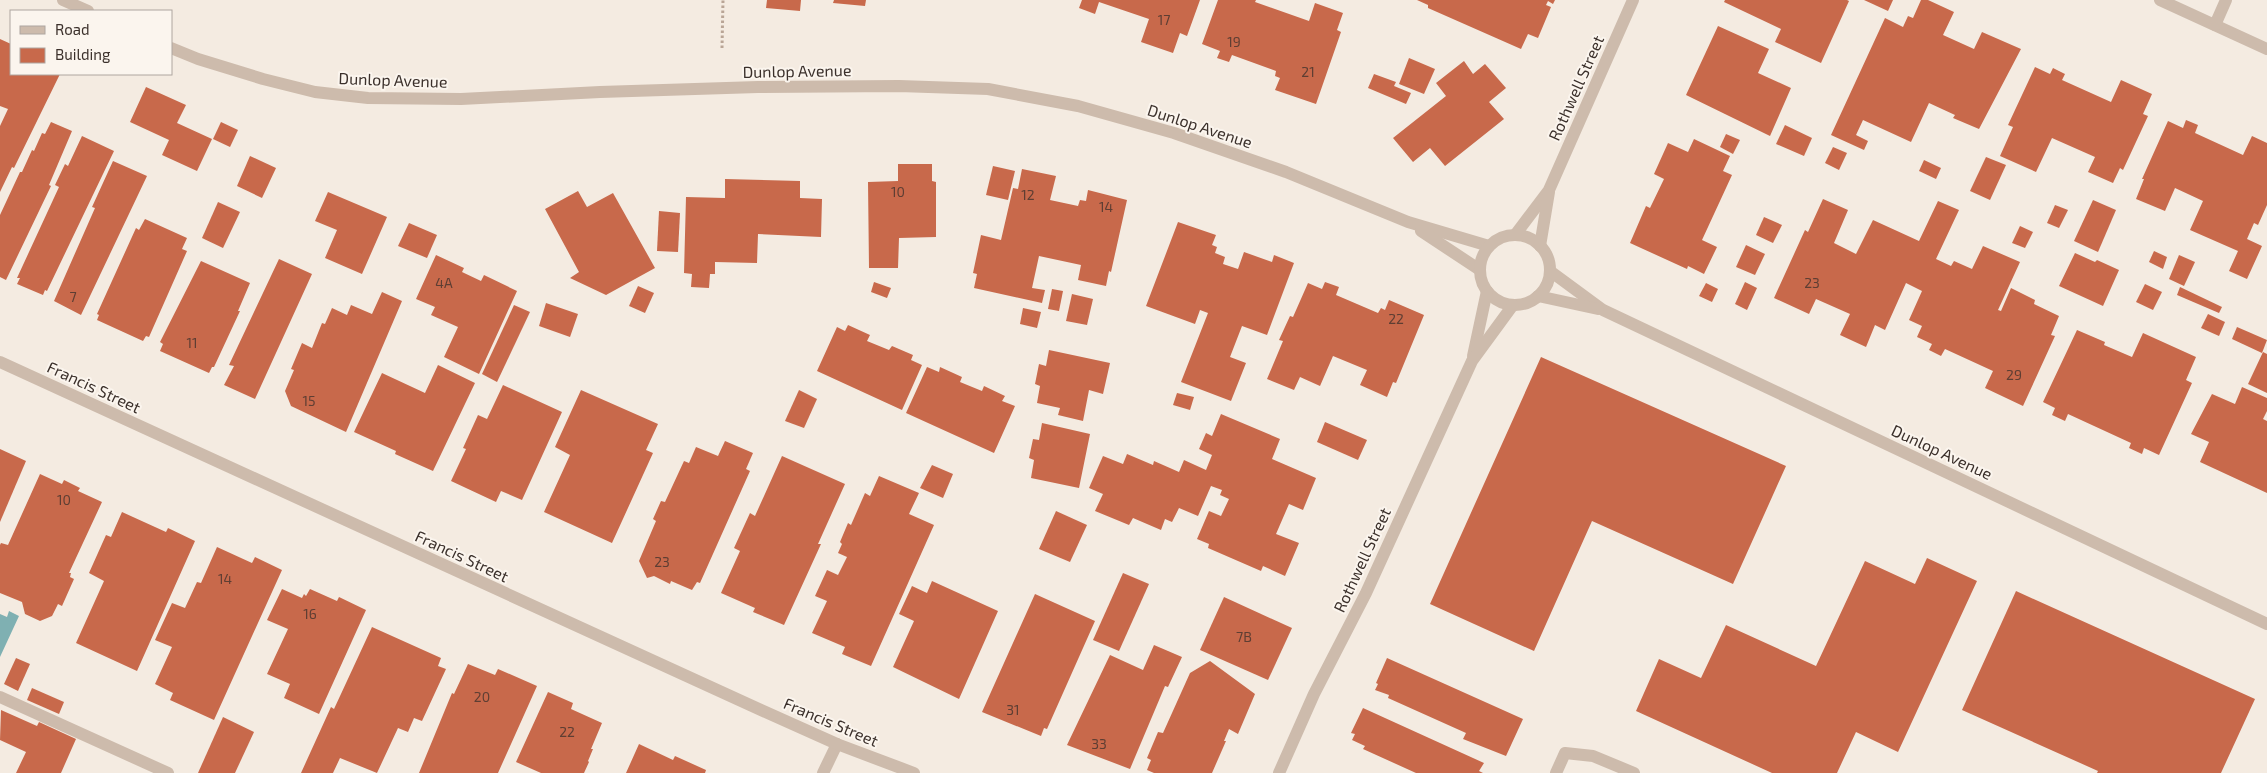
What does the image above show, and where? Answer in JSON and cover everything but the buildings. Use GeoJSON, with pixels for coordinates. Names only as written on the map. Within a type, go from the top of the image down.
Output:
{"type":"FeatureCollection","features":[{"type":"Feature","properties":{"kind":"street"},"geometry":{"type":"LineString","coordinates":[[63,0],[86,10]]}},
{"type":"Feature","properties":{"kind":"street","name":"Rothwell Street"},"geometry":{"type":"LineString","coordinates":[[1540,246],[1550,190],[1633,0]]}},
{"type":"Feature","properties":{"kind":"street"},"geometry":{"type":"LineString","coordinates":[[2160,0],[2267,49]]}},
{"type":"Feature","properties":{"kind":"street"},"geometry":{"type":"LineString","coordinates":[[2215,25],[2226,0]]}},
{"type":"Feature","properties":{"kind":"street","name":"Dunlop Avenue"},"geometry":{"type":"LineString","coordinates":[[172,48],[198,59],[315,92],[368,98],[461,99],[758,87],[899,86],[988,89],[1078,106],[1174,133],[1286,172],[1408,222],[1489,246]]}},
{"type":"Feature","properties":{"kind":"street","name":"Rothwell Street"},"geometry":{"type":"LineString","coordinates":[[1515,235],[1550,190]]}},
{"type":"Feature","properties":{"kind":"street","name":"Dunlop Avenue"},"geometry":{"type":"LineString","coordinates":[[1408,222],[1480,270]]}},
{"type":"Feature","properties":{"kind":"street"},"geometry":{"type":"LineString","coordinates":[[1515,235],[1532,240],[1540,246],[1547,257],[1550,271],[1544,289],[1538,296],[1531,301],[1513,305],[1503,302],[1487,291],[1480,270],[1481,262],[1489,246],[1496,240],[1515,235]]}},
{"type":"Feature","properties":{"kind":"street","name":"Dunlop Avenue"},"geometry":{"type":"LineString","coordinates":[[1550,271],[1603,310],[2267,624]]}},
{"type":"Feature","properties":{"kind":"street","name":"Rothwell Street"},"geometry":{"type":"LineString","coordinates":[[1279,773],[1314,694],[1366,593],[1472,360],[1487,291]]}},
{"type":"Feature","properties":{"kind":"street","name":"Dunlop Avenue"},"geometry":{"type":"LineString","coordinates":[[1538,296],[1603,310]]}},
{"type":"Feature","properties":{"kind":"street","name":"Rothwell Street"},"geometry":{"type":"LineString","coordinates":[[1472,360],[1513,305]]}},
{"type":"Feature","properties":{"kind":"street","name":"Francis Street"},"geometry":{"type":"LineString","coordinates":[[0,362],[837,744],[914,773]]}},
{"type":"Feature","properties":{"kind":"street"},"geometry":{"type":"LineString","coordinates":[[0,697],[168,773]]}},
{"type":"Feature","properties":{"kind":"street"},"geometry":{"type":"LineString","coordinates":[[823,773],[837,744]]}},
{"type":"Feature","properties":{"kind":"street"},"geometry":{"type":"LineString","coordinates":[[1556,773],[1565,753],[1593,756],[1634,773]]}},
{"type":"Feature","properties":{"kind":"path"},"geometry":{"type":"LineString","coordinates":[[722,48],[723,0]]}},
{"type":"Feature","properties":{"kind":"water"},"geometry":{"type":"Polygon","coordinates":[[[9,611],[19,616],[0,657],[0,614],[7,617],[9,611]]]}}]}
